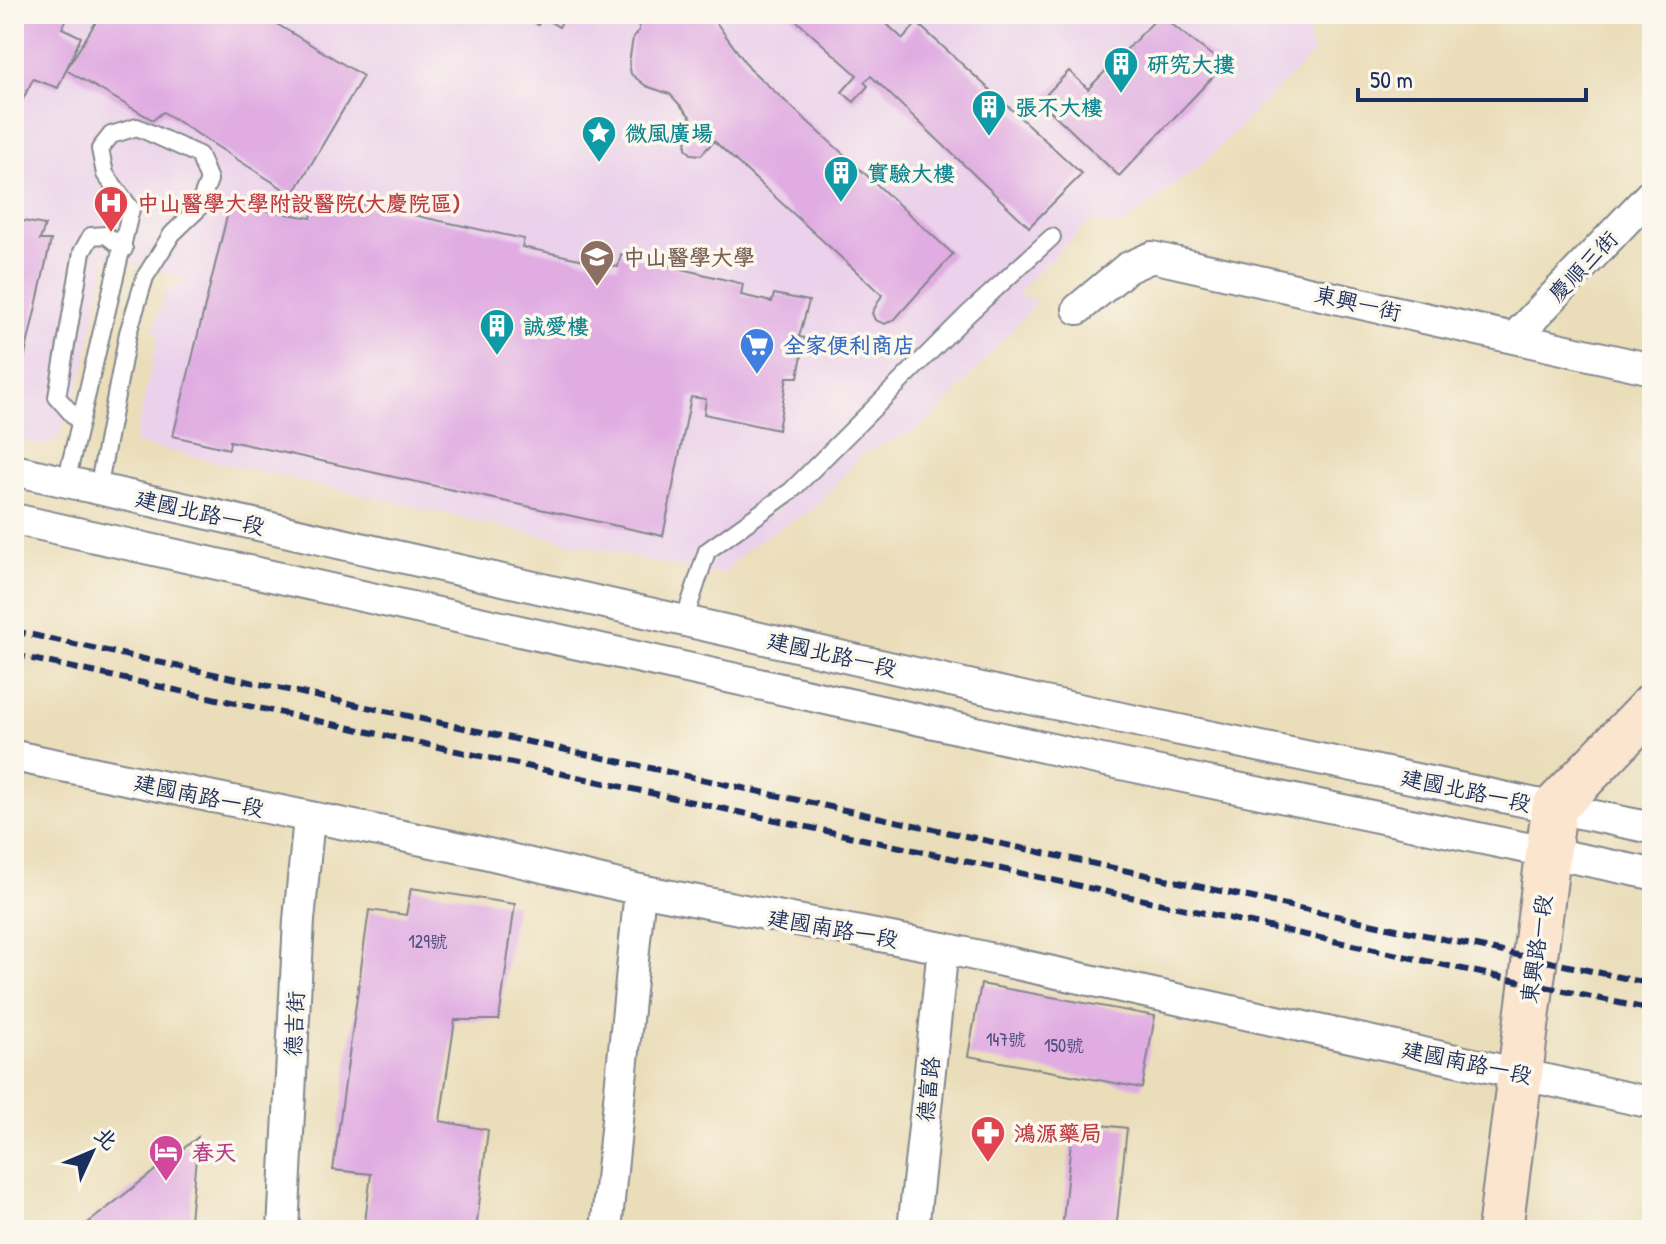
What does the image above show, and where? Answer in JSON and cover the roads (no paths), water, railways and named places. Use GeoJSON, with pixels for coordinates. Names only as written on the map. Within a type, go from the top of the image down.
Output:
{"type":"FeatureCollection","features":[{"type":"Feature","properties":{"kind":"street","name":"慶順三街"},"geometry":{"type":"LineString","coordinates":[[1514,338],[1652,193]]}},
{"type":"Feature","properties":{"kind":"street","name":"東興一街"},"geometry":{"type":"LineString","coordinates":[[1078,309],[1127,268],[1152,257],[1652,369]]}},
{"type":"Feature","properties":{"kind":"street","name":"建國北路一段"},"geometry":{"type":"LineString","coordinates":[[14,470],[1040,701],[1652,828]]}},
{"type":"Feature","properties":{"kind":"street","name":"建國北路一段"},"geometry":{"type":"LineString","coordinates":[[14,519],[1109,761],[1652,874]]}},
{"type":"Feature","properties":{"kind":"street"},"geometry":{"type":"LineString","coordinates":[[1554,808],[1652,706]]}},
{"type":"Feature","properties":{"kind":"street","name":"建國南路一段"},"geometry":{"type":"LineString","coordinates":[[14,756],[476,851],[640,890],[943,948],[1652,1103]]}},
{"type":"Feature","properties":{"kind":"street","name":"東興路一段"},"geometry":{"type":"LineString","coordinates":[[1500,1230],[1554,808]]}},
{"type":"Feature","properties":{"kind":"street","name":"德吉街"},"geometry":{"type":"LineString","coordinates":[[283,1230],[299,920],[309,818]]}},
{"type":"Feature","properties":{"kind":"street"},"geometry":{"type":"LineString","coordinates":[[606,1230],[640,890]]}},
{"type":"Feature","properties":{"kind":"street","name":"德富路"},"geometry":{"type":"LineString","coordinates":[[913,1230],[943,948]]}},
{"type":"Feature","properties":{"kind":"lane"},"geometry":{"type":"LineString","coordinates":[[66,482],[124,249],[131,209],[105,174],[100,149],[111,135],[137,127],[199,155],[209,180],[197,210],[172,234],[145,277],[128,333],[98,489]]}},
{"type":"Feature","properties":{"kind":"lane"},"geometry":{"type":"LineString","coordinates":[[79,422],[57,397],[82,252],[91,236],[106,235],[124,249]]}},
{"type":"Feature","properties":{"kind":"lane"},"geometry":{"type":"LineString","coordinates":[[684,621],[707,551],[791,491],[968,314],[1052,237]]}},
{"type":"Feature","properties":{"kind":"railway"},"geometry":{"type":"LineString","coordinates":[[14,631],[1652,984]]}},
{"type":"Feature","properties":{"kind":"railway"},"geometry":{"type":"LineString","coordinates":[[14,655],[1652,1010]]}},
{"type":"Feature","properties":{"kind":"place","name":"研究大摟"},"geometry":{"type":"Point","coordinates":[1121,95]}},
{"type":"Feature","properties":{"kind":"place","name":"張不大樓"},"geometry":{"type":"Point","coordinates":[989,138]}},
{"type":"Feature","properties":{"kind":"place","name":"微風廣場"},"geometry":{"type":"Point","coordinates":[599,164]}},
{"type":"Feature","properties":{"kind":"place","name":"實驗大樓"},"geometry":{"type":"Point","coordinates":[841,204]}},
{"type":"Feature","properties":{"kind":"place","name":"中山醫學大學附設醫院(大慶院區)"},"geometry":{"type":"Point","coordinates":[111,234]}},
{"type":"Feature","properties":{"kind":"place","name":"中山醫學大學"},"geometry":{"type":"Point","coordinates":[597,288]}},
{"type":"Feature","properties":{"kind":"place","name":"誠愛樓"},"geometry":{"type":"Point","coordinates":[497,357]}},
{"type":"Feature","properties":{"kind":"place","name":"全家便利商店"},"geometry":{"type":"Point","coordinates":[757,376]}},
{"type":"Feature","properties":{"kind":"place","name":"鴻源藥局"},"geometry":{"type":"Point","coordinates":[988,1164]}},
{"type":"Feature","properties":{"kind":"place","name":"春天"},"geometry":{"type":"Point","coordinates":[166,1183]}}]}
